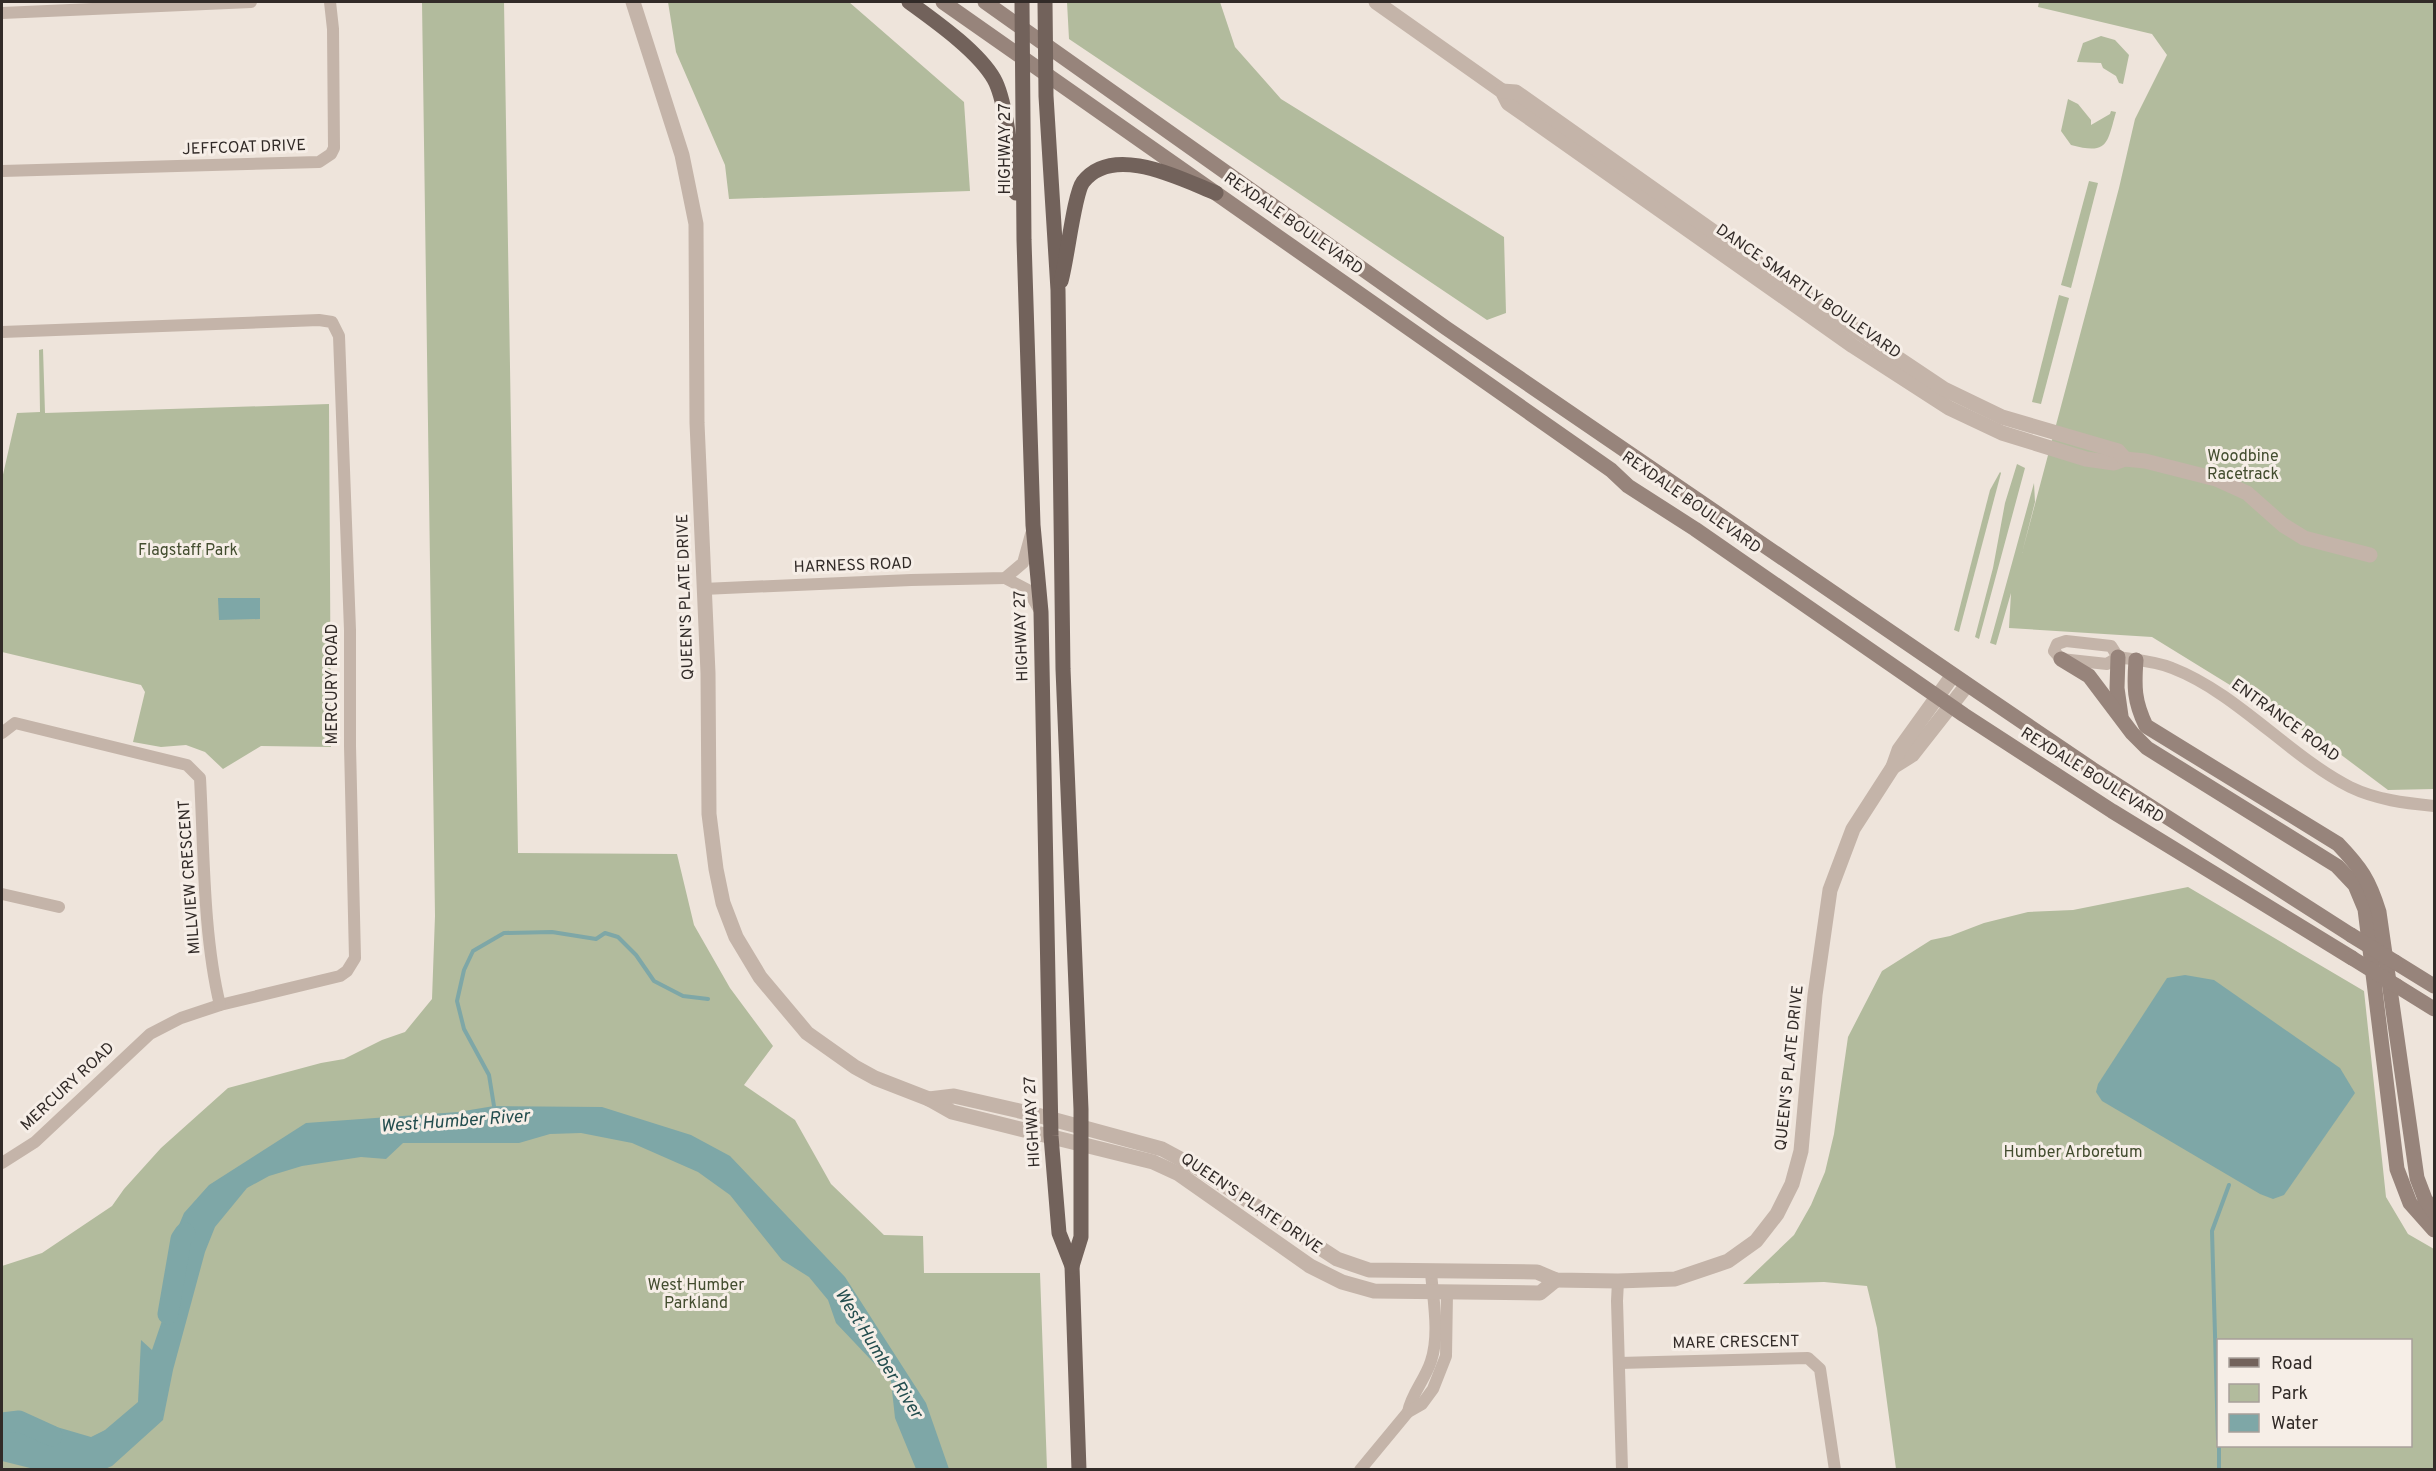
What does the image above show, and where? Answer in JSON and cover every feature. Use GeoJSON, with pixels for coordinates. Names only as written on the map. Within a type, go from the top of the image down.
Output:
{"type":"FeatureCollection","features":[{"type":"Feature","properties":{"kind":"main road"},"geometry":{"type":"LineString","coordinates":[[909,2],[940,25],[972,54],[994,80],[1003,108],[1024,240]]}},
{"type":"Feature","properties":{"kind":"main road","name":"REXDALE BOULEVARD"},"geometry":{"type":"LineString","coordinates":[[943,2],[1611,470],[1628,486],[1695,529],[1951,705],[2112,811],[2434,1009]]}},
{"type":"Feature","properties":{"kind":"main road","name":"REXDALE BOULEVARD"},"geometry":{"type":"LineString","coordinates":[[985,2],[1446,328],[1953,675],[2127,792],[2434,986]]}},
{"type":"Feature","properties":{"kind":"main road","name":"HIGHWAY 27"},"geometry":{"type":"LineString","coordinates":[[1022,2],[1024,240],[1033,525],[1041,612],[1051,1136],[1059,1233],[1072,1266]]}},
{"type":"Feature","properties":{"kind":"main road","name":"HIGHWAY 27"},"geometry":{"type":"LineString","coordinates":[[1045,2],[1045,73],[1058,290],[1064,693],[1081,1144],[1081,1237],[1072,1266],[1079,1470]]}},
{"type":"Feature","properties":{"kind":"main road"},"geometry":{"type":"LineString","coordinates":[[1058,290],[1067,262],[1082,183],[1099,170],[1110,165],[1129,164],[1159,171],[1216,193]]}},
{"type":"Feature","properties":{"kind":"main road"},"geometry":{"type":"LineString","coordinates":[[2118,657],[2117,688],[2121,716]]}},
{"type":"Feature","properties":{"kind":"main road"},"geometry":{"type":"LineString","coordinates":[[2061,658],[2089,675],[2132,733],[2147,748],[2304,844],[2337,866],[2355,885],[2366,909],[2397,1169],[2410,1203],[2434,1230]]}},
{"type":"Feature","properties":{"kind":"main road"},"geometry":{"type":"LineString","coordinates":[[2136,660],[2134,693],[2146,726],[2338,844],[2357,863],[2371,885],[2379,912],[2417,1178],[2425,1199],[2434,1212]]}},
{"type":"Feature","properties":{"kind":"main road"},"geometry":{"type":"LineString","coordinates":[[2112,811],[2117,800],[2127,792]]}},
{"type":"Feature","properties":{"kind":"street"},"geometry":{"type":"LineString","coordinates":[[2,13],[251,2]]}},
{"type":"Feature","properties":{"kind":"street","name":"JEFFCOAT DRIVE"},"geometry":{"type":"LineString","coordinates":[[2,171],[320,162],[331,154],[334,148],[333,29],[330,2]]}},
{"type":"Feature","properties":{"kind":"street","name":"QUEEN'S PLATE DRIVE"},"geometry":{"type":"LineString","coordinates":[[633,2],[682,154],[696,224],[698,423],[708,673],[709,823],[723,903],[736,938],[760,977],[807,1033],[855,1067],[875,1078],[929,1099],[952,1112],[1153,1162],[1179,1174],[1310,1266],[1342,1282],[1374,1292],[1540,1293],[1556,1280]]}},
{"type":"Feature","properties":{"kind":"street","name":"DANCE SMARTLY BOULEVARD"},"geometry":{"type":"LineString","coordinates":[[1376,2],[1502,91],[1516,92],[1796,290],[1944,388],[1999,416],[2118,451],[2125,459],[2145,460],[2234,486],[2247,493],[2283,525],[2304,538],[2370,555]]}},
{"type":"Feature","properties":{"kind":"street","name":"MERCURY ROAD"},"geometry":{"type":"LineString","coordinates":[[2,332],[332,321],[339,336],[350,630],[355,958],[347,971],[340,976],[220,1005],[182,1018],[150,1034],[35,1142],[2,1163]]}},
{"type":"Feature","properties":{"kind":"street"},"geometry":{"type":"LineString","coordinates":[[1033,525],[1023,562],[1005,578],[1028,590],[1041,612]]}},
{"type":"Feature","properties":{"kind":"street","name":"HARNESS ROAD"},"geometry":{"type":"LineString","coordinates":[[703,589],[1005,578]]}},
{"type":"Feature","properties":{"kind":"street","name":"ENTRANCE ROAD"},"geometry":{"type":"LineString","coordinates":[[2118,657],[2111,646],[2066,641],[2060,642],[2055,647],[2056,656],[2061,658],[2107,664],[2118,657],[2172,668],[2219,693],[2309,760],[2350,787],[2387,801],[2434,806]]}},
{"type":"Feature","properties":{"kind":"street","name":"QUEEN'S PLATE DRIVE"},"geometry":{"type":"LineString","coordinates":[[929,1099],[954,1096],[1080,1126],[1162,1149],[1201,1170],[1337,1259],[1369,1270],[1537,1272],[1556,1280],[1618,1281],[1675,1279],[1728,1261],[1756,1241],[1777,1214],[1792,1184],[1801,1151],[1815,995],[1830,890],[1848,838],[1893,767],[1899,750],[1953,675]]}},
{"type":"Feature","properties":{"kind":"street","name":"QUEEN'S PLATE DRIVE"},"geometry":{"type":"LineString","coordinates":[[1893,767],[1912,755],[1967,684]]}},
{"type":"Feature","properties":{"kind":"street","name":"MILLVIEW CRESCENT"},"geometry":{"type":"LineString","coordinates":[[2,733],[15,723],[187,765],[200,778],[208,918],[220,1005]]}},
{"type":"Feature","properties":{"kind":"street"},"geometry":{"type":"LineString","coordinates":[[2,894],[58,906]]}},
{"type":"Feature","properties":{"kind":"street"},"geometry":{"type":"LineString","coordinates":[[1255,1227],[1265,1212]]}},
{"type":"Feature","properties":{"kind":"street"},"geometry":{"type":"LineString","coordinates":[[1360,1470],[1408,1412],[1410,1400],[1428,1370],[1434,1352],[1440,1292],[1431,1272]]}},
{"type":"Feature","properties":{"kind":"street"},"geometry":{"type":"LineString","coordinates":[[1618,1281],[1622,1470]]}},
{"type":"Feature","properties":{"kind":"street","name":"MARE CRESCENT"},"geometry":{"type":"LineString","coordinates":[[1619,1363],[1808,1358],[1821,1369],[1835,1470]]}},
{"type":"Feature","properties":{"kind":"green space","name":"West Humber Parkland"},"geometry":{"type":"Polygon","coordinates":[[[422,2],[504,2],[518,853],[677,854],[694,925],[730,988],[773,1046],[744,1085],[795,1120],[831,1184],[884,1235],[923,1236],[924,1273],[1040,1273],[1047,1469],[2,1470],[2,1266],[42,1253],[112,1206],[124,1189],[161,1148],[228,1088],[344,1059],[382,1040],[405,1032],[432,999],[435,916],[422,2]]]}},
{"type":"Feature","properties":{"kind":"green space"},"geometry":{"type":"Polygon","coordinates":[[[668,2],[849,2],[964,102],[970,191],[729,199],[725,165],[676,52],[668,2]]]}},
{"type":"Feature","properties":{"kind":"green space"},"geometry":{"type":"Polygon","coordinates":[[[1067,2],[1220,2],[1235,47],[1281,99],[1504,237],[1506,313],[1487,320],[1069,39],[1067,2]]]}},
{"type":"Feature","properties":{"kind":"green space","name":"Woodbine Racetrack"},"geometry":{"type":"Polygon","coordinates":[[[2039,2],[2434,2],[2434,789],[2388,790],[2332,748],[2152,637],[2009,628],[2011,593],[1996,645],[1990,643],[2034,483],[2035,502],[2022,553],[2119,188],[2135,119],[2167,55],[2152,34],[2038,7],[2039,2]]]}},
{"type":"Feature","properties":{"kind":"green space"},"geometry":{"type":"Polygon","coordinates":[[[2101,36],[2115,40],[2129,55],[2123,84],[2119,83],[2116,76],[2103,68],[2101,63],[2077,62],[2083,43],[2101,36]]]}},
{"type":"Feature","properties":{"kind":"green space"},"geometry":{"type":"Polygon","coordinates":[[[2068,99],[2078,104],[2091,120],[2091,125],[2110,114],[2111,111],[2116,112],[2108,139],[2104,144],[2092,149],[2071,145],[2061,131],[2068,99]]]}},
{"type":"Feature","properties":{"kind":"green space"},"geometry":{"type":"Polygon","coordinates":[[[2089,181],[2098,183],[2071,288],[2061,285],[2089,181]]]}},
{"type":"Feature","properties":{"kind":"green space"},"geometry":{"type":"Polygon","coordinates":[[[2059,295],[2069,298],[2041,404],[2032,402],[2059,295]]]}},
{"type":"Feature","properties":{"kind":"green space","name":"Flagstaff Park"},"geometry":{"type":"Polygon","coordinates":[[[43,349],[45,413],[329,404],[331,747],[261,746],[223,769],[205,752],[186,745],[161,747],[133,742],[145,692],[141,685],[2,652],[2,479],[17,413],[40,412],[39,350],[43,349]]]}},
{"type":"Feature","properties":{"kind":"green space"},"geometry":{"type":"Polygon","coordinates":[[[2017,464],[2025,468],[1979,639],[1975,637],[1993,568],[2005,503],[2017,464]]]}},
{"type":"Feature","properties":{"kind":"green space"},"geometry":{"type":"Polygon","coordinates":[[[2000,472],[1959,632],[1954,630],[1990,490],[2000,472]]]}},
{"type":"Feature","properties":{"kind":"green space","name":"Humber Arboretum"},"geometry":{"type":"Polygon","coordinates":[[[2188,887],[2364,991],[2386,1197],[2408,1234],[2434,1249],[2434,1469],[1896,1469],[1877,1328],[1867,1286],[1824,1282],[1743,1284],[1794,1235],[1811,1205],[1825,1172],[1834,1134],[1848,1037],[1882,971],[1931,940],[2028,912],[2073,910],[2188,887]]]}},
{"type":"Feature","properties":{"kind":"water"},"geometry":{"type":"Polygon","coordinates":[[[218,598],[260,598],[260,619],[219,620],[218,598]]]}},
{"type":"Feature","properties":{"kind":"water"},"geometry":{"type":"Polygon","coordinates":[[[2185,975],[2214,980],[2340,1068],[2355,1093],[2284,1195],[2273,1199],[2260,1194],[2102,1101],[2096,1092],[2098,1084],[2167,978],[2185,975]]]}},
{"type":"Feature","properties":{"kind":"water"},"geometry":{"type":"Polygon","coordinates":[[[494,1106],[602,1107],[691,1135],[730,1156],[845,1277],[926,1403],[949,1469],[916,1469],[895,1418],[891,1381],[836,1323],[828,1300],[809,1277],[782,1260],[730,1195],[698,1172],[632,1143],[581,1133],[550,1134],[519,1143],[403,1143],[386,1159],[361,1157],[302,1166],[269,1176],[247,1188],[215,1227],[205,1252],[173,1370],[163,1420],[112,1466],[105,1469],[34,1469],[2,1461],[2,1423],[50,1425],[91,1437],[105,1430],[138,1402],[141,1340],[152,1350],[179,1271],[179,1261],[171,1244],[184,1213],[209,1185],[306,1123],[458,1112],[494,1106]]]}},
{"type":"Feature","properties":{"kind":"waterway"},"geometry":{"type":"LineString","coordinates":[[494,1106],[489,1075],[464,1029],[457,1001],[464,970],[473,951],[504,933],[552,932],[596,939],[605,933],[618,937],[636,955],[654,981],[683,996],[708,999]]}},
{"type":"Feature","properties":{"kind":"waterway"},"geometry":{"type":"LineString","coordinates":[[2217,1404],[2212,1231],[2229,1185]]}},
{"type":"Feature","properties":{"kind":"waterway","name":"West Humber River"},"geometry":{"type":"LineString","coordinates":[[168,1314],[181,1239],[185,1233]]}},
{"type":"Feature","properties":{"kind":"waterway","name":"West Humber River"},"geometry":{"type":"LineString","coordinates":[[2,1423],[19,1421],[52,1436]]}},
{"type":"Feature","properties":{"kind":"waterway"},"geometry":{"type":"LineString","coordinates":[[2219,1447],[2219,1470]]}}]}
